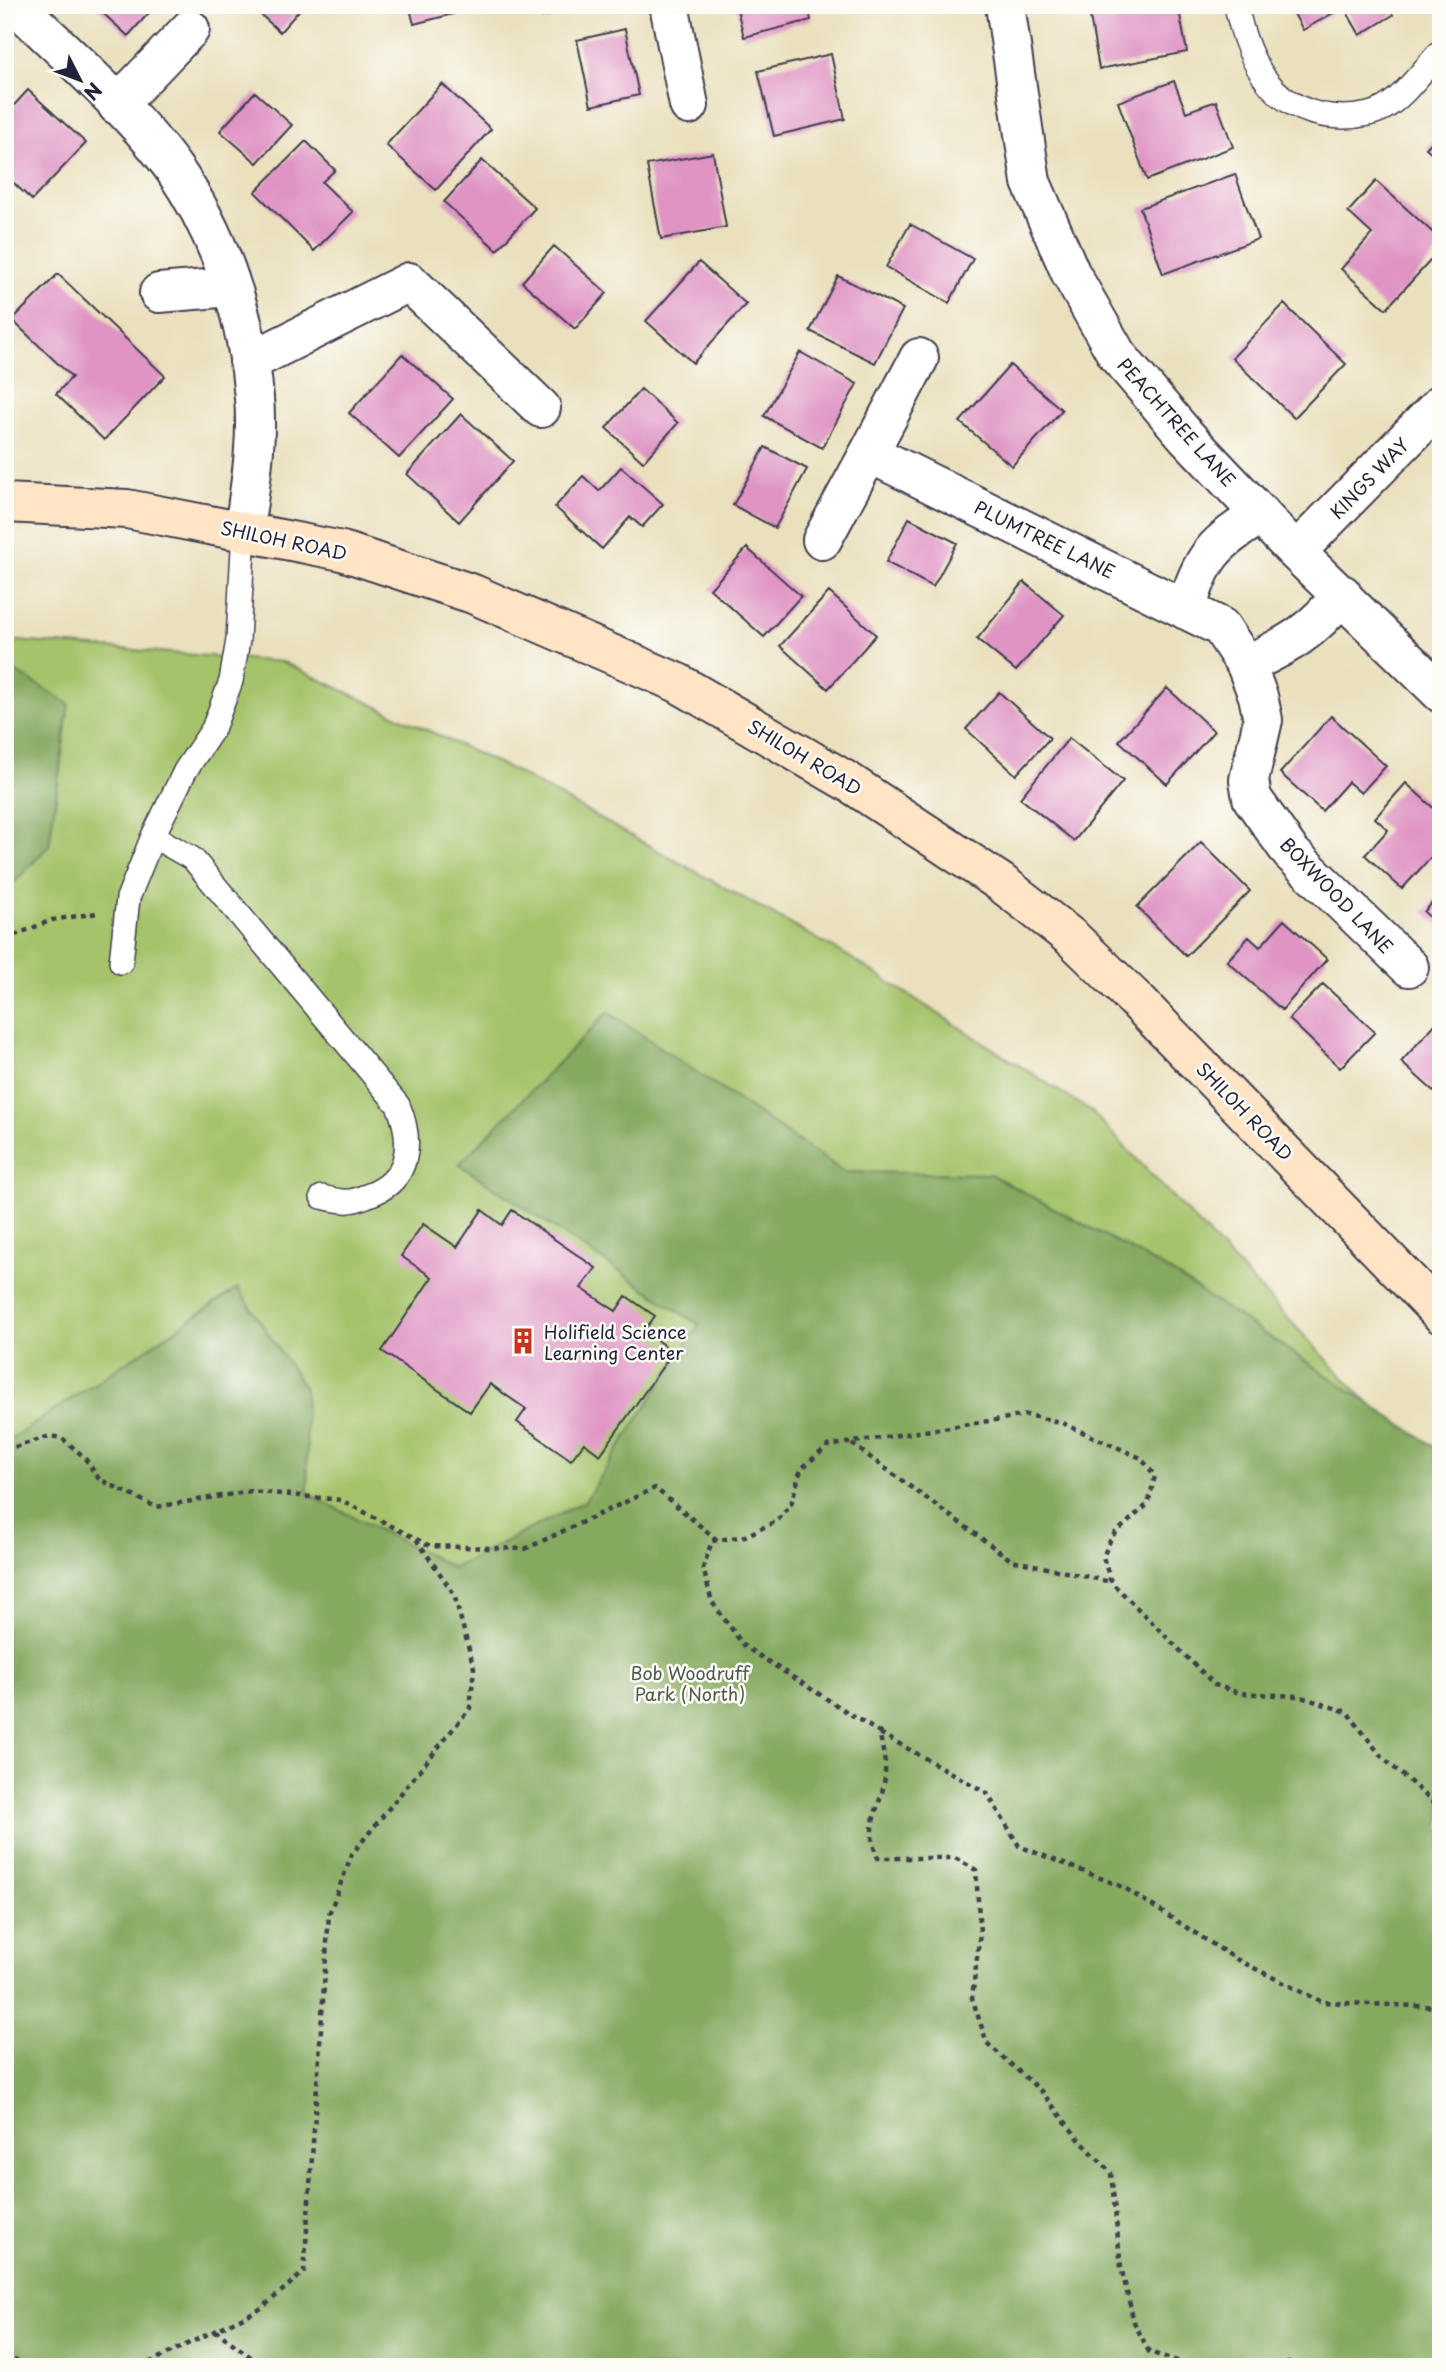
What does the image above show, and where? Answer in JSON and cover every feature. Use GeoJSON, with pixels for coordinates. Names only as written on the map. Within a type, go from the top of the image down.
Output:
{"type":"FeatureCollection","features":[{"type":"Feature","properties":{"kind":"main road","name":"SHILOH ROAD"},"geometry":{"type":"LineString","coordinates":[[5,503],[127,509],[342,551],[473,594],[678,683],[862,790],[1000,882],[1072,938],[1441,1314]]}},
{"type":"Feature","properties":{"kind":"street"},"geometry":{"type":"LineString","coordinates":[[669,5],[689,105]]}},
{"type":"Feature","properties":{"kind":"street","name":"PEACHTREE LANE"},"geometry":{"type":"LineString","coordinates":[[1005,5],[1031,182],[1072,274],[1118,355],[1186,436],[1297,552],[1441,692]]}},
{"type":"Feature","properties":{"kind":"street"},"geometry":{"type":"LineString","coordinates":[[13,12],[117,105],[149,138],[192,197],[231,288],[249,362],[254,398],[255,437],[244,530]]}},
{"type":"Feature","properties":{"kind":"street"},"geometry":{"type":"LineString","coordinates":[[117,105],[190,29]]}},
{"type":"Feature","properties":{"kind":"street"},"geometry":{"type":"LineString","coordinates":[[249,362],[409,282],[541,408]]}},
{"type":"Feature","properties":{"kind":"street"},"geometry":{"type":"LineString","coordinates":[[159,293],[231,288]]}},
{"type":"Feature","properties":{"kind":"street"},"geometry":{"type":"LineString","coordinates":[[822,540],[919,358]]}},
{"type":"Feature","properties":{"kind":"street","name":"KINGS WAY"},"geometry":{"type":"LineString","coordinates":[[1297,552],[1441,404]]}},
{"type":"Feature","properties":{"kind":"street","name":"PLUMTREE LANE"},"geometry":{"type":"LineString","coordinates":[[869,453],[1221,627]]}},
{"type":"Feature","properties":{"kind":"street"},"geometry":{"type":"LineString","coordinates":[[1186,610],[1198,570],[1220,541],[1261,514]]}},
{"type":"Feature","properties":{"kind":"street"},"geometry":{"type":"LineString","coordinates":[[1245,665],[1296,640],[1323,619],[1342,594]]}},
{"type":"Feature","properties":{"kind":"street","name":"BOXWOOD LANE"},"geometry":{"type":"LineString","coordinates":[[1221,627],[1245,665],[1258,696],[1263,720],[1249,780],[1252,798],[1291,853],[1409,967]]}},
{"type":"Feature","properties":{"kind":"lane"},"geometry":{"type":"LineString","coordinates":[[1236,5],[1252,62],[1272,88],[1297,108],[1321,117],[1357,117],[1388,106],[1441,51]]}},
{"type":"Feature","properties":{"kind":"lane"},"geometry":{"type":"LineString","coordinates":[[121,962],[127,908],[153,836],[185,771],[213,729],[231,681],[238,640],[244,530]]}},
{"type":"Feature","properties":{"kind":"lane"},"geometry":{"type":"LineString","coordinates":[[153,836],[193,859],[398,1105],[406,1125],[409,1146],[396,1179],[382,1190],[350,1202],[322,1198]]}},
{"type":"Feature","properties":{"kind":"path"},"geometry":{"type":"LineString","coordinates":[[5,939],[52,920],[127,908]]}},
{"type":"Feature","properties":{"kind":"path"},"geometry":{"type":"LineString","coordinates":[[1441,1808],[1382,1757],[1347,1712],[1298,1696],[1239,1693],[1215,1685],[1111,1582],[1103,1557],[1112,1536],[1148,1504],[1155,1476],[1141,1458],[1060,1422],[1027,1415],[828,1446],[801,1469],[791,1504],[777,1521],[746,1536],[712,1541],[703,1568],[712,1602],[744,1646],[880,1733],[987,1793],[1019,1846],[1123,1887],[1236,1959],[1322,2002],[1441,2007]]}},
{"type":"Feature","properties":{"kind":"path"},"geometry":{"type":"LineString","coordinates":[[5,1450],[50,1436],[62,1438],[84,1457],[99,1479],[156,1507],[251,1491],[341,1500],[430,1546],[525,1549],[655,1488],[717,1540]]}},
{"type":"Feature","properties":{"kind":"path"},"geometry":{"type":"LineString","coordinates":[[851,1444],[1011,1560],[1111,1582]]}},
{"type":"Feature","properties":{"kind":"path"},"geometry":{"type":"LineString","coordinates":[[140,2367],[262,2308],[304,2272],[328,1914],[352,1854],[470,1708],[474,1668],[454,1594],[416,1539]]}},
{"type":"Feature","properties":{"kind":"path"},"geometry":{"type":"LineString","coordinates":[[880,1733],[886,1773],[873,1815],[871,1842],[878,1858],[955,1858],[975,1870],[981,1933],[972,1998],[987,2043],[1042,2092],[1077,2137],[1111,2173],[1121,2267],[1134,2322],[1149,2352],[1196,2367]]}},
{"type":"Feature","properties":{"kind":"path"},"geometry":{"type":"LineString","coordinates":[[214,2330],[264,2367]]}},
{"type":"Feature","properties":{"kind":"path"},"geometry":{"type":"LineString","coordinates":[[5,2355],[28,2367]]}},
{"type":"Feature","properties":{"kind":"path"},"geometry":{"type":"LineString","coordinates":[[1266,2367],[1294,2362],[1303,2367]]}},
{"type":"Feature","properties":{"kind":"green space","name":"Bob Woodruff Park (North)"},"geometry":{"type":"Polygon","coordinates":[[[5,640],[283,662],[514,771],[848,956],[1092,1112],[1441,1480],[1441,2367],[5,2367],[5,640]]]}},
{"type":"Feature","properties":{"kind":"green space"},"geometry":{"type":"Polygon","coordinates":[[[5,665],[69,704],[49,846],[5,892],[5,665]]]}},
{"type":"Feature","properties":{"kind":"green space","name":"Bob Woodruff Park (North)"},"geometry":{"type":"Polygon","coordinates":[[[608,1012],[844,1172],[990,1174],[1165,1268],[1441,1451],[1441,2367],[5,2367],[5,1443],[238,1288],[305,1389],[308,1494],[454,1568],[585,1501],[699,1325],[459,1164],[608,1012]]]}},
{"type":"Feature","properties":{"kind":"building"},"geometry":{"type":"Polygon","coordinates":[[[94,5],[156,5],[128,36],[94,5]]]}},
{"type":"Feature","properties":{"kind":"building"},"geometry":{"type":"Polygon","coordinates":[[[250,5],[304,5],[280,32],[250,5]]]}},
{"type":"Feature","properties":{"kind":"building"},"geometry":{"type":"Polygon","coordinates":[[[409,5],[483,5],[484,6],[414,24],[409,5]]]}},
{"type":"Feature","properties":{"kind":"building"},"geometry":{"type":"Polygon","coordinates":[[[539,5],[589,5],[589,6],[542,17],[539,5]]]}},
{"type":"Feature","properties":{"kind":"building"},"geometry":{"type":"Polygon","coordinates":[[[736,5],[808,5],[811,20],[744,37],[736,5]]]}},
{"type":"Feature","properties":{"kind":"building"},"geometry":{"type":"Polygon","coordinates":[[[1088,5],[1178,5],[1187,52],[1099,69],[1088,5]]]}},
{"type":"Feature","properties":{"kind":"building"},"geometry":{"type":"Polygon","coordinates":[[[1289,5],[1387,5],[1393,15],[1360,35],[1344,7],[1303,30],[1289,5]]]}},
{"type":"Feature","properties":{"kind":"building"},"geometry":{"type":"Polygon","coordinates":[[[625,29],[639,95],[591,106],[577,40],[625,29]]]}},
{"type":"Feature","properties":{"kind":"building"},"geometry":{"type":"Polygon","coordinates":[[[831,54],[845,119],[774,136],[758,71],[831,54]]]}},
{"type":"Feature","properties":{"kind":"building"},"geometry":{"type":"Polygon","coordinates":[[[1174,81],[1186,112],[1216,101],[1233,147],[1147,180],[1118,102],[1174,81]]]}},
{"type":"Feature","properties":{"kind":"building"},"geometry":{"type":"Polygon","coordinates":[[[442,84],[491,129],[436,190],[386,145],[442,84]]]}},
{"type":"Feature","properties":{"kind":"building"},"geometry":{"type":"Polygon","coordinates":[[[28,90],[86,143],[32,200],[5,175],[5,115],[28,90]]]}},
{"type":"Feature","properties":{"kind":"building"},"geometry":{"type":"Polygon","coordinates":[[[255,92],[292,125],[257,163],[220,131],[255,92]]]}},
{"type":"Feature","properties":{"kind":"building"},"geometry":{"type":"Polygon","coordinates":[[[1441,132],[1441,161],[1426,148],[1441,132]]]}},
{"type":"Feature","properties":{"kind":"building"},"geometry":{"type":"Polygon","coordinates":[[[306,141],[335,170],[322,182],[353,212],[314,251],[255,192],[306,141]]]}},
{"type":"Feature","properties":{"kind":"building"},"geometry":{"type":"Polygon","coordinates":[[[713,153],[726,227],[661,239],[647,165],[713,153]]]}},
{"type":"Feature","properties":{"kind":"building"},"geometry":{"type":"Polygon","coordinates":[[[482,160],[535,208],[497,250],[444,202],[482,160]]]}},
{"type":"Feature","properties":{"kind":"building"},"geometry":{"type":"Polygon","coordinates":[[[1235,174],[1258,239],[1163,274],[1140,208],[1235,174]]]}},
{"type":"Feature","properties":{"kind":"building"},"geometry":{"type":"Polygon","coordinates":[[[1376,181],[1441,240],[1441,249],[1386,309],[1341,269],[1372,234],[1348,212],[1376,181]]]}},
{"type":"Feature","properties":{"kind":"building"},"geometry":{"type":"Polygon","coordinates":[[[910,224],[973,259],[949,303],[886,267],[910,224]]]}},
{"type":"Feature","properties":{"kind":"building"},"geometry":{"type":"Polygon","coordinates":[[[554,246],[607,293],[575,329],[522,282],[554,246]]]}},
{"type":"Feature","properties":{"kind":"building"},"geometry":{"type":"Polygon","coordinates":[[[699,262],[746,304],[693,363],[646,321],[699,262]]]}},
{"type":"Feature","properties":{"kind":"building"},"geometry":{"type":"Polygon","coordinates":[[[58,274],[165,376],[104,440],[56,394],[72,377],[12,320],[58,274]]]}},
{"type":"Feature","properties":{"kind":"building"},"geometry":{"type":"Polygon","coordinates":[[[838,276],[903,309],[875,363],[810,331],[838,276]]]}},
{"type":"Feature","properties":{"kind":"building"},"geometry":{"type":"Polygon","coordinates":[[[1284,304],[1346,364],[1294,418],[1232,358],[1284,304]]]}},
{"type":"Feature","properties":{"kind":"building"},"geometry":{"type":"Polygon","coordinates":[[[800,352],[857,384],[822,448],[764,416],[800,352]]]}},
{"type":"Feature","properties":{"kind":"building"},"geometry":{"type":"Polygon","coordinates":[[[402,354],[453,399],[399,458],[349,413],[402,354]]]}},
{"type":"Feature","properties":{"kind":"building"},"geometry":{"type":"Polygon","coordinates":[[[1010,365],[1062,410],[1012,466],[960,422],[1010,365]]]}},
{"type":"Feature","properties":{"kind":"building"},"geometry":{"type":"Polygon","coordinates":[[[641,389],[678,423],[643,462],[606,428],[641,389]]]}},
{"type":"Feature","properties":{"kind":"building"},"geometry":{"type":"Polygon","coordinates":[[[461,414],[513,461],[459,522],[407,474],[461,414]]]}},
{"type":"Feature","properties":{"kind":"building"},"geometry":{"type":"Polygon","coordinates":[[[765,447],[807,469],[775,528],[733,505],[765,447]]]}},
{"type":"Feature","properties":{"kind":"building"},"geometry":{"type":"Polygon","coordinates":[[[621,467],[663,504],[642,527],[630,517],[602,549],[555,507],[583,476],[599,491],[621,467]]]}},
{"type":"Feature","properties":{"kind":"building"},"geometry":{"type":"Polygon","coordinates":[[[909,518],[957,543],[933,587],[886,562],[909,518]]]}},
{"type":"Feature","properties":{"kind":"building"},"geometry":{"type":"Polygon","coordinates":[[[747,548],[801,596],[764,637],[710,589],[747,548]]]}},
{"type":"Feature","properties":{"kind":"building"},"geometry":{"type":"Polygon","coordinates":[[[1024,582],[1064,615],[1016,671],[977,639],[1024,582]]]}},
{"type":"Feature","properties":{"kind":"building"},"geometry":{"type":"Polygon","coordinates":[[[829,592],[876,635],[828,689],[780,646],[829,592]]]}},
{"type":"Feature","properties":{"kind":"building"},"geometry":{"type":"Polygon","coordinates":[[[1167,688],[1214,731],[1167,784],[1119,741],[1167,688]]]}},
{"type":"Feature","properties":{"kind":"building"},"geometry":{"type":"Polygon","coordinates":[[[999,692],[1050,738],[1016,775],[966,729],[999,692]]]}},
{"type":"Feature","properties":{"kind":"building"},"geometry":{"type":"Polygon","coordinates":[[[1331,716],[1386,766],[1361,793],[1348,782],[1322,811],[1280,773],[1331,716]]]}},
{"type":"Feature","properties":{"kind":"building"},"geometry":{"type":"Polygon","coordinates":[[[1069,738],[1123,781],[1074,841],[1020,798],[1069,738]]]}},
{"type":"Feature","properties":{"kind":"building"},"geometry":{"type":"Polygon","coordinates":[[[1406,783],[1441,815],[1441,846],[1402,889],[1365,855],[1388,830],[1375,818],[1406,783]]]}},
{"type":"Feature","properties":{"kind":"building"},"geometry":{"type":"Polygon","coordinates":[[[1201,842],[1250,891],[1186,956],[1137,907],[1201,842]]]}},
{"type":"Feature","properties":{"kind":"building"},"geometry":{"type":"Polygon","coordinates":[[[1441,893],[1441,927],[1424,912],[1441,893]]]}},
{"type":"Feature","properties":{"kind":"building"},"geometry":{"type":"Polygon","coordinates":[[[1284,920],[1327,959],[1282,1010],[1227,961],[1249,937],[1260,947],[1284,920]]]}},
{"type":"Feature","properties":{"kind":"building"},"geometry":{"type":"Polygon","coordinates":[[[1323,984],[1375,1032],[1340,1068],[1289,1019],[1323,984]]]}},
{"type":"Feature","properties":{"kind":"building"},"geometry":{"type":"Polygon","coordinates":[[[1436,1023],[1441,1027],[1441,1098],[1401,1062],[1436,1023]]]}},
{"type":"Feature","properties":{"kind":"building","name":"Holifield Science Learning Center"},"geometry":{"type":"Polygon","coordinates":[[[482,1210],[502,1225],[512,1210],[596,1268],[581,1288],[616,1311],[626,1296],[655,1316],[644,1331],[673,1352],[600,1455],[584,1443],[571,1460],[517,1422],[526,1409],[490,1384],[470,1412],[382,1351],[432,1277],[401,1256],[423,1224],[457,1247],[482,1210]]]}},
{"type":"Feature","properties":{"kind":"place","name":"Holifield Science Learning Center"},"geometry":{"type":"Point","coordinates":[523,1341]}}]}
